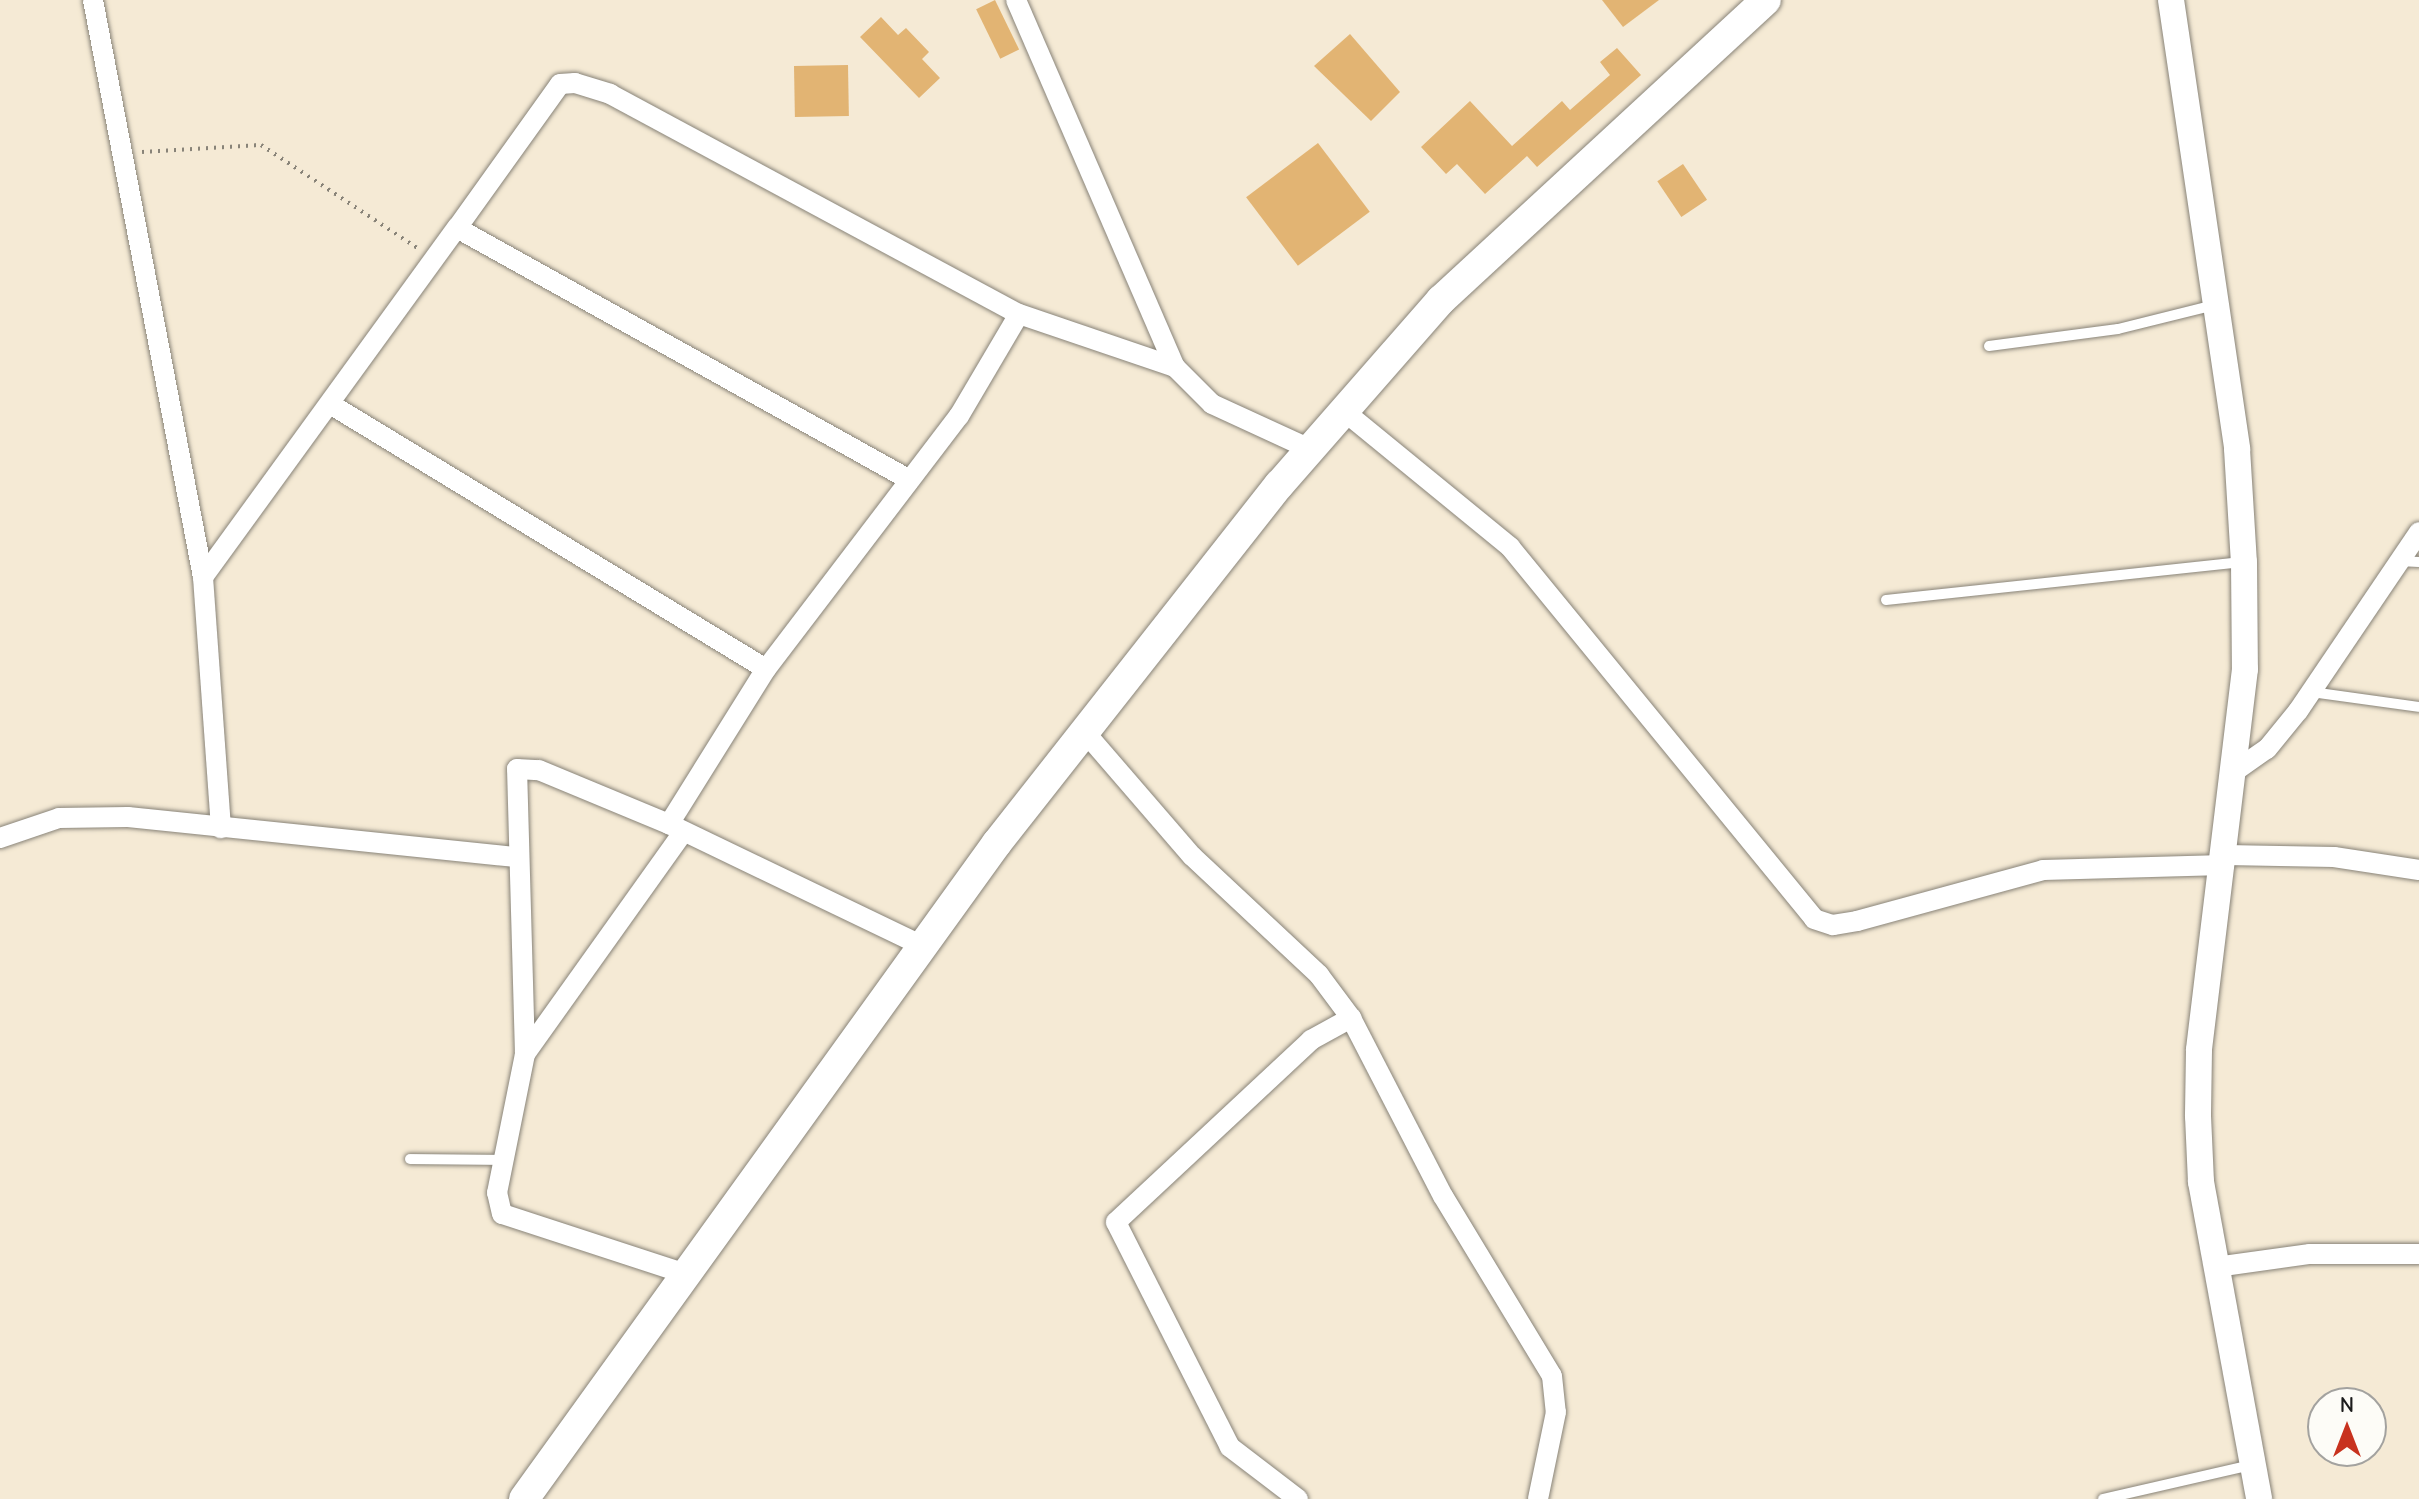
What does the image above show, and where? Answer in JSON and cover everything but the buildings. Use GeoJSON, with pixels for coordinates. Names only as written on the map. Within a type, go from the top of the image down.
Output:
{"type":"FeatureCollection","features":[{"type":"Feature","properties":{"kind":"main road"},"geometry":{"type":"LineString","coordinates":[[524,1499],[683,1273],[922,946],[1084,731],[1310,449],[1441,300],[1766,0]]}},
{"type":"Feature","properties":{"kind":"street"},"geometry":{"type":"LineString","coordinates":[[93,0],[127,153],[203,577],[221,828]]}},
{"type":"Feature","properties":{"kind":"street"},"geometry":{"type":"LineString","coordinates":[[1016,0],[1175,367],[1212,404],[1310,449]]}},
{"type":"Feature","properties":{"kind":"street"},"geometry":{"type":"LineString","coordinates":[[2171,0],[2216,305],[2244,562],[2235,771],[2199,1050],[2201,1182],[2259,1499]]}},
{"type":"Feature","properties":{"kind":"street"},"geometry":{"type":"LineString","coordinates":[[203,577],[560,84],[575,83],[610,94],[1019,314],[1175,367]]}},
{"type":"Feature","properties":{"kind":"street"},"geometry":{"type":"LineString","coordinates":[[457,228],[910,480]]}},
{"type":"Feature","properties":{"kind":"street"},"geometry":{"type":"LineString","coordinates":[[525,1054],[675,829],[766,669],[959,416],[1019,314]]}},
{"type":"Feature","properties":{"kind":"street"},"geometry":{"type":"LineString","coordinates":[[330,404],[766,669]]}},
{"type":"Feature","properties":{"kind":"street"},"geometry":{"type":"LineString","coordinates":[[1344,411],[1510,547],[1814,919],[1833,925],[1857,921],[2043,870],[2334,857],[2419,870]]}},
{"type":"Feature","properties":{"kind":"street"},"geometry":{"type":"LineString","coordinates":[[2235,771],[2267,749],[2409,562],[2419,532]]}},
{"type":"Feature","properties":{"kind":"street"},"geometry":{"type":"LineString","coordinates":[[1084,731],[1192,856],[1319,975],[1351,1018],[1443,1196],[1552,1376],[1556,1412],[1538,1499]]}},
{"type":"Feature","properties":{"kind":"street"},"geometry":{"type":"LineString","coordinates":[[683,1273],[517,1224],[502,1214],[497,1193],[525,1054],[514,857],[514,777],[524,767],[675,829],[922,946]]}},
{"type":"Feature","properties":{"kind":"street"},"geometry":{"type":"LineString","coordinates":[[0,838],[59,818],[221,828],[514,857]]}},
{"type":"Feature","properties":{"kind":"street"},"geometry":{"type":"LineString","coordinates":[[1298,1499],[1230,1447],[1116,1222],[1311,1040],[1351,1018]]}},
{"type":"Feature","properties":{"kind":"street"},"geometry":{"type":"LineString","coordinates":[[2216,1267],[2310,1254],[2419,1254]]}},
{"type":"Feature","properties":{"kind":"lane"},"geometry":{"type":"LineString","coordinates":[[1989,346],[2105,331],[2216,305]]}},
{"type":"Feature","properties":{"kind":"lane"},"geometry":{"type":"LineString","coordinates":[[1886,600],[2244,562]]}},
{"type":"Feature","properties":{"kind":"lane"},"geometry":{"type":"LineString","coordinates":[[2309,691],[2419,707]]}},
{"type":"Feature","properties":{"kind":"lane"},"geometry":{"type":"LineString","coordinates":[[410,1159],[505,1160]]}},
{"type":"Feature","properties":{"kind":"lane"},"geometry":{"type":"LineString","coordinates":[[2103,1499],[2253,1465]]}},
{"type":"Feature","properties":{"kind":"path"},"geometry":{"type":"LineString","coordinates":[[127,153],[261,145],[434,259]]}}]}
